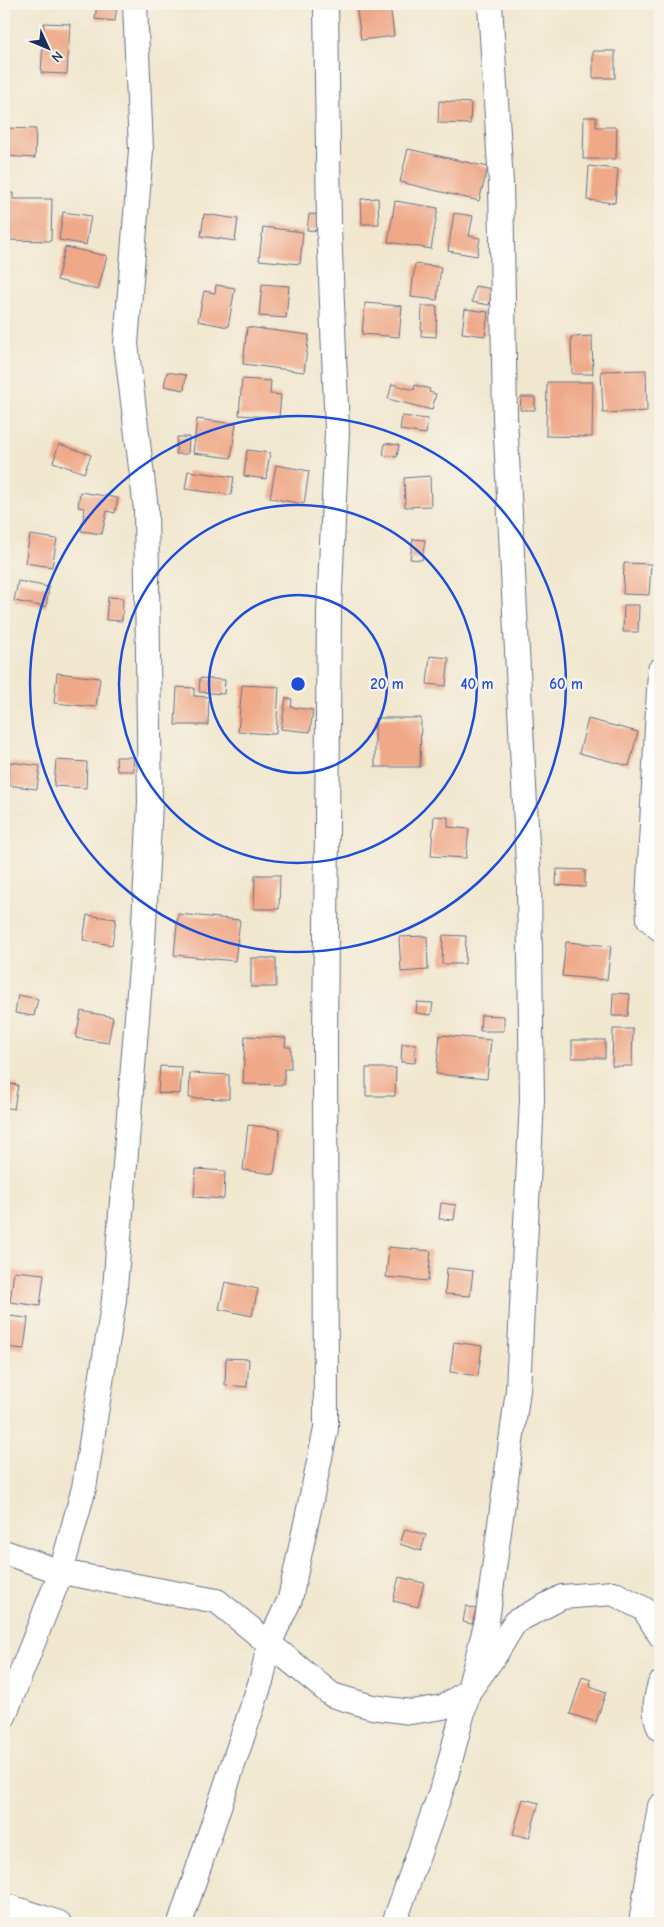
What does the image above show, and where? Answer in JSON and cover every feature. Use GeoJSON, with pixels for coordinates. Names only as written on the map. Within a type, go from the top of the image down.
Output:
{"type":"FeatureCollection","features":[{"type":"Feature","properties":{"kind":"street"},"geometry":{"type":"LineString","coordinates":[[4,1716],[61,1572],[84,1488],[114,1300],[143,943],[149,822],[146,509],[126,344],[141,150],[135,4]]}},
{"type":"Feature","properties":{"kind":"street"},"geometry":{"type":"LineString","coordinates":[[180,1923],[262,1678],[269,1644],[290,1599],[326,1429],[325,1040],[329,612],[337,431],[329,226],[326,4]]}},
{"type":"Feature","properties":{"kind":"street"},"geometry":{"type":"LineString","coordinates":[[394,1923],[445,1780],[487,1621],[518,1390],[532,1099],[529,883],[505,418],[501,183],[490,4]]}},
{"type":"Feature","properties":{"kind":"street"},"geometry":{"type":"LineString","coordinates":[[660,670],[648,902],[649,919],[660,929]]}},
{"type":"Feature","properties":{"kind":"street"},"geometry":{"type":"LineString","coordinates":[[4,1552],[61,1572],[217,1601],[332,1695],[372,1707],[411,1712],[443,1707],[468,1691],[495,1655],[515,1622],[562,1596],[613,1593],[644,1608],[660,1634]]}},
{"type":"Feature","properties":{"kind":"street"},"geometry":{"type":"LineString","coordinates":[[660,1684],[656,1698],[657,1722],[660,1729]]}},
{"type":"Feature","properties":{"kind":"street"},"geometry":{"type":"LineString","coordinates":[[640,1923],[660,1806]]}},
{"type":"Feature","properties":{"kind":"street"},"geometry":{"type":"LineString","coordinates":[[4,1905],[59,1923]]}},
{"type":"Feature","properties":{"kind":"building"},"geometry":{"type":"Polygon","coordinates":[[[97,4],[117,4],[115,21],[95,19],[97,4]]]}},
{"type":"Feature","properties":{"kind":"building"},"geometry":{"type":"Polygon","coordinates":[[[356,4],[390,4],[394,36],[361,40],[356,4]]]}},
{"type":"Feature","properties":{"kind":"building"},"geometry":{"type":"Polygon","coordinates":[[[44,23],[70,24],[67,74],[41,73],[44,23]]]}},
{"type":"Feature","properties":{"kind":"building"},"geometry":{"type":"Polygon","coordinates":[[[593,51],[615,51],[615,78],[593,78],[593,51]]]}},
{"type":"Feature","properties":{"kind":"building"},"geometry":{"type":"Polygon","coordinates":[[[439,101],[471,103],[470,124],[438,123],[439,101]]]}},
{"type":"Feature","properties":{"kind":"building"},"geometry":{"type":"Polygon","coordinates":[[[584,117],[596,117],[596,127],[617,127],[616,159],[583,159],[584,117]]]}},
{"type":"Feature","properties":{"kind":"building"},"geometry":{"type":"Polygon","coordinates":[[[4,128],[36,129],[35,158],[4,156],[4,128]]]}},
{"type":"Feature","properties":{"kind":"building"},"geometry":{"type":"Polygon","coordinates":[[[408,149],[488,167],[479,201],[400,182],[408,149]]]}},
{"type":"Feature","properties":{"kind":"building"},"geometry":{"type":"Polygon","coordinates":[[[589,166],[618,169],[615,203],[587,200],[589,166]]]}},
{"type":"Feature","properties":{"kind":"building"},"geometry":{"type":"Polygon","coordinates":[[[4,193],[13,193],[13,199],[52,199],[51,241],[4,240],[4,193]]]}},
{"type":"Feature","properties":{"kind":"building"},"geometry":{"type":"Polygon","coordinates":[[[378,198],[379,224],[362,224],[361,199],[378,198]]]}},
{"type":"Feature","properties":{"kind":"building"},"geometry":{"type":"Polygon","coordinates":[[[395,201],[438,208],[431,249],[388,242],[395,201]]]}},
{"type":"Feature","properties":{"kind":"building"},"geometry":{"type":"Polygon","coordinates":[[[63,212],[91,216],[86,245],[59,240],[63,212]]]}},
{"type":"Feature","properties":{"kind":"building"},"geometry":{"type":"Polygon","coordinates":[[[454,213],[473,216],[469,236],[480,238],[477,256],[448,251],[454,213]]]}},
{"type":"Feature","properties":{"kind":"building"},"geometry":{"type":"Polygon","coordinates":[[[204,214],[238,219],[235,241],[201,236],[204,214]]]}},
{"type":"Feature","properties":{"kind":"building"},"geometry":{"type":"Polygon","coordinates":[[[309,214],[324,215],[322,231],[307,230],[309,214]]]}},
{"type":"Feature","properties":{"kind":"building"},"geometry":{"type":"Polygon","coordinates":[[[263,227],[303,232],[300,264],[259,260],[263,227]]]}},
{"type":"Feature","properties":{"kind":"building"},"geometry":{"type":"Polygon","coordinates":[[[65,247],[107,256],[98,290],[57,280],[65,247]]]}},
{"type":"Feature","properties":{"kind":"building"},"geometry":{"type":"Polygon","coordinates":[[[415,264],[441,267],[437,300],[411,297],[415,264]]]}},
{"type":"Feature","properties":{"kind":"building"},"geometry":{"type":"Polygon","coordinates":[[[262,284],[289,286],[286,318],[259,316],[262,284]]]}},
{"type":"Feature","properties":{"kind":"building"},"geometry":{"type":"Polygon","coordinates":[[[216,285],[235,288],[228,327],[198,321],[204,291],[215,293],[216,285]]]}},
{"type":"Feature","properties":{"kind":"building"},"geometry":{"type":"Polygon","coordinates":[[[475,286],[493,289],[489,305],[472,302],[475,286]]]}},
{"type":"Feature","properties":{"kind":"building"},"geometry":{"type":"Polygon","coordinates":[[[365,303],[402,306],[399,337],[362,334],[365,303]]]}},
{"type":"Feature","properties":{"kind":"building"},"geometry":{"type":"Polygon","coordinates":[[[422,306],[437,306],[436,337],[421,336],[422,306]]]}},
{"type":"Feature","properties":{"kind":"building"},"geometry":{"type":"Polygon","coordinates":[[[465,309],[488,312],[485,336],[462,333],[465,309]]]}},
{"type":"Feature","properties":{"kind":"building"},"geometry":{"type":"Polygon","coordinates":[[[247,327],[309,335],[304,372],[243,364],[247,327]]]}},
{"type":"Feature","properties":{"kind":"building"},"geometry":{"type":"Polygon","coordinates":[[[592,336],[593,374],[572,374],[571,337],[592,336]]]}},
{"type":"Feature","properties":{"kind":"building"},"geometry":{"type":"Polygon","coordinates":[[[646,370],[647,411],[603,413],[601,371],[646,370]]]}},
{"type":"Feature","properties":{"kind":"building"},"geometry":{"type":"Polygon","coordinates":[[[167,372],[186,375],[184,390],[164,386],[167,372]]]}},
{"type":"Feature","properties":{"kind":"building"},"geometry":{"type":"Polygon","coordinates":[[[242,379],[271,381],[270,394],[281,395],[279,418],[239,415],[242,379]]]}},
{"type":"Feature","properties":{"kind":"building"},"geometry":{"type":"Polygon","coordinates":[[[547,382],[593,382],[592,437],[546,436],[547,382]]]}},
{"type":"Feature","properties":{"kind":"building"},"geometry":{"type":"Polygon","coordinates":[[[392,384],[414,390],[415,385],[430,389],[429,392],[436,394],[432,410],[388,399],[392,384]]]}},
{"type":"Feature","properties":{"kind":"building"},"geometry":{"type":"Polygon","coordinates":[[[521,397],[535,397],[535,410],[520,410],[521,397]]]}},
{"type":"Feature","properties":{"kind":"building"},"geometry":{"type":"Polygon","coordinates":[[[402,416],[428,419],[426,434],[400,430],[402,416]]]}},
{"type":"Feature","properties":{"kind":"building"},"geometry":{"type":"Polygon","coordinates":[[[197,419],[236,424],[231,458],[193,453],[197,419]]]}},
{"type":"Feature","properties":{"kind":"building"},"geometry":{"type":"Polygon","coordinates":[[[177,437],[189,437],[188,454],[176,454],[177,437]]]}},
{"type":"Feature","properties":{"kind":"building"},"geometry":{"type":"Polygon","coordinates":[[[385,443],[399,445],[397,457],[383,455],[385,443]]]}},
{"type":"Feature","properties":{"kind":"building"},"geometry":{"type":"Polygon","coordinates":[[[59,444],[91,455],[84,473],[53,462],[59,444]]]}},
{"type":"Feature","properties":{"kind":"building"},"geometry":{"type":"Polygon","coordinates":[[[247,450],[270,453],[266,479],[244,476],[247,450]]]}},
{"type":"Feature","properties":{"kind":"building"},"geometry":{"type":"Polygon","coordinates":[[[276,465],[309,471],[304,504],[270,498],[276,465]]]}},
{"type":"Feature","properties":{"kind":"building"},"geometry":{"type":"Polygon","coordinates":[[[188,471],[234,477],[231,495],[185,489],[188,471]]]}},
{"type":"Feature","properties":{"kind":"building"},"geometry":{"type":"Polygon","coordinates":[[[430,476],[431,506],[405,507],[404,478],[430,476]]]}},
{"type":"Feature","properties":{"kind":"building"},"geometry":{"type":"Polygon","coordinates":[[[80,492],[118,498],[115,513],[107,511],[102,534],[81,531],[85,508],[78,507],[80,492]]]}},
{"type":"Feature","properties":{"kind":"building"},"geometry":{"type":"Polygon","coordinates":[[[30,535],[57,539],[52,567],[25,563],[30,535]]]}},
{"type":"Feature","properties":{"kind":"building"},"geometry":{"type":"Polygon","coordinates":[[[413,539],[425,540],[422,560],[410,559],[413,539]]]}},
{"type":"Feature","properties":{"kind":"building"},"geometry":{"type":"Polygon","coordinates":[[[624,563],[651,564],[649,595],[623,594],[624,563]]]}},
{"type":"Feature","properties":{"kind":"building"},"geometry":{"type":"Polygon","coordinates":[[[18,581],[49,587],[46,607],[14,601],[18,581]]]}},
{"type":"Feature","properties":{"kind":"building"},"geometry":{"type":"Polygon","coordinates":[[[108,597],[123,598],[122,621],[106,620],[108,597]]]}},
{"type":"Feature","properties":{"kind":"building"},"geometry":{"type":"Polygon","coordinates":[[[624,605],[639,605],[638,632],[623,632],[624,605]]]}},
{"type":"Feature","properties":{"kind":"building"},"geometry":{"type":"Polygon","coordinates":[[[430,656],[449,658],[446,686],[427,684],[430,656]]]}},
{"type":"Feature","properties":{"kind":"building"},"geometry":{"type":"Polygon","coordinates":[[[57,673],[100,678],[96,707],[54,703],[57,673]]]}},
{"type":"Feature","properties":{"kind":"building"},"geometry":{"type":"Polygon","coordinates":[[[200,678],[225,680],[224,694],[199,692],[200,678]]]}},
{"type":"Feature","properties":{"kind":"building"},"geometry":{"type":"Polygon","coordinates":[[[242,685],[279,687],[276,734],[238,732],[242,685]]]}},
{"type":"Feature","properties":{"kind":"building"},"geometry":{"type":"Polygon","coordinates":[[[177,687],[194,688],[194,696],[209,697],[208,725],[175,725],[177,687]]]}},
{"type":"Feature","properties":{"kind":"building"},"geometry":{"type":"Polygon","coordinates":[[[286,698],[292,699],[291,707],[313,710],[310,732],[281,729],[286,698]]]}},
{"type":"Feature","properties":{"kind":"building"},"geometry":{"type":"Polygon","coordinates":[[[375,718],[421,718],[420,767],[375,767],[375,718]]]}},
{"type":"Feature","properties":{"kind":"building"},"geometry":{"type":"Polygon","coordinates":[[[588,719],[638,732],[629,766],[579,753],[588,719]]]}},
{"type":"Feature","properties":{"kind":"building"},"geometry":{"type":"Polygon","coordinates":[[[116,757],[133,757],[134,771],[117,771],[116,757]]]}},
{"type":"Feature","properties":{"kind":"building"},"geometry":{"type":"Polygon","coordinates":[[[56,760],[87,762],[86,788],[54,786],[56,760]]]}},
{"type":"Feature","properties":{"kind":"building"},"geometry":{"type":"Polygon","coordinates":[[[10,762],[40,766],[37,789],[7,785],[10,762]]]}},
{"type":"Feature","properties":{"kind":"building"},"geometry":{"type":"Polygon","coordinates":[[[434,816],[448,817],[448,827],[469,829],[466,858],[431,856],[434,816]]]}},
{"type":"Feature","properties":{"kind":"building"},"geometry":{"type":"Polygon","coordinates":[[[557,869],[585,870],[585,887],[556,885],[557,869]]]}},
{"type":"Feature","properties":{"kind":"building"},"geometry":{"type":"Polygon","coordinates":[[[255,875],[280,875],[279,909],[254,909],[255,875]]]}},
{"type":"Feature","properties":{"kind":"building"},"geometry":{"type":"Polygon","coordinates":[[[178,914],[240,920],[235,961],[174,955],[178,914]]]}},
{"type":"Feature","properties":{"kind":"building"},"geometry":{"type":"Polygon","coordinates":[[[87,915],[116,919],[112,945],[83,940],[87,915]]]}},
{"type":"Feature","properties":{"kind":"building"},"geometry":{"type":"Polygon","coordinates":[[[443,935],[466,936],[465,964],[442,964],[443,935]]]}},
{"type":"Feature","properties":{"kind":"building"},"geometry":{"type":"Polygon","coordinates":[[[427,936],[428,970],[401,972],[399,937],[427,936]]]}},
{"type":"Feature","properties":{"kind":"building"},"geometry":{"type":"Polygon","coordinates":[[[566,942],[611,946],[607,980],[562,976],[566,942]]]}},
{"type":"Feature","properties":{"kind":"building"},"geometry":{"type":"Polygon","coordinates":[[[251,958],[276,958],[276,987],[251,987],[251,958]]]}},
{"type":"Feature","properties":{"kind":"building"},"geometry":{"type":"Polygon","coordinates":[[[613,993],[630,994],[628,1016],[612,1016],[613,993]]]}},
{"type":"Feature","properties":{"kind":"building"},"geometry":{"type":"Polygon","coordinates":[[[18,995],[38,999],[34,1016],[15,1013],[18,995]]]}},
{"type":"Feature","properties":{"kind":"building"},"geometry":{"type":"Polygon","coordinates":[[[417,1002],[433,1003],[431,1015],[416,1013],[417,1002]]]}},
{"type":"Feature","properties":{"kind":"building"},"geometry":{"type":"Polygon","coordinates":[[[81,1011],[113,1017],[108,1043],[76,1038],[81,1011]]]}},
{"type":"Feature","properties":{"kind":"building"},"geometry":{"type":"Polygon","coordinates":[[[481,1015],[504,1016],[504,1031],[480,1031],[481,1015]]]}},
{"type":"Feature","properties":{"kind":"building"},"geometry":{"type":"Polygon","coordinates":[[[613,1029],[633,1029],[632,1066],[612,1066],[613,1029]]]}},
{"type":"Feature","properties":{"kind":"building"},"geometry":{"type":"Polygon","coordinates":[[[440,1035],[491,1040],[487,1079],[436,1074],[440,1035]]]}},
{"type":"Feature","properties":{"kind":"building"},"geometry":{"type":"Polygon","coordinates":[[[245,1036],[286,1038],[285,1047],[291,1047],[291,1069],[284,1069],[284,1085],[243,1084],[245,1036]]]}},
{"type":"Feature","properties":{"kind":"building"},"geometry":{"type":"Polygon","coordinates":[[[572,1040],[605,1040],[605,1058],[572,1058],[572,1040]]]}},
{"type":"Feature","properties":{"kind":"building"},"geometry":{"type":"Polygon","coordinates":[[[402,1044],[416,1044],[415,1063],[401,1062],[402,1044]]]}},
{"type":"Feature","properties":{"kind":"building"},"geometry":{"type":"Polygon","coordinates":[[[160,1066],[182,1067],[180,1094],[158,1093],[160,1066]]]}},
{"type":"Feature","properties":{"kind":"building"},"geometry":{"type":"Polygon","coordinates":[[[366,1068],[396,1068],[395,1096],[366,1096],[366,1068]]]}},
{"type":"Feature","properties":{"kind":"building"},"geometry":{"type":"Polygon","coordinates":[[[190,1073],[229,1075],[229,1099],[189,1098],[190,1073]]]}},
{"type":"Feature","properties":{"kind":"building"},"geometry":{"type":"Polygon","coordinates":[[[4,1083],[18,1085],[14,1109],[4,1107],[4,1083]]]}},
{"type":"Feature","properties":{"kind":"building"},"geometry":{"type":"Polygon","coordinates":[[[248,1125],[280,1129],[274,1174],[243,1170],[248,1125]]]}},
{"type":"Feature","properties":{"kind":"building"},"geometry":{"type":"Polygon","coordinates":[[[196,1169],[225,1171],[224,1199],[194,1197],[196,1169]]]}},
{"type":"Feature","properties":{"kind":"building"},"geometry":{"type":"Polygon","coordinates":[[[441,1203],[456,1205],[454,1220],[439,1219],[441,1203]]]}},
{"type":"Feature","properties":{"kind":"building"},"geometry":{"type":"Polygon","coordinates":[[[389,1247],[431,1251],[428,1281],[386,1277],[389,1247]]]}},
{"type":"Feature","properties":{"kind":"building"},"geometry":{"type":"Polygon","coordinates":[[[447,1268],[473,1271],[470,1296],[445,1294],[447,1268]]]}},
{"type":"Feature","properties":{"kind":"building"},"geometry":{"type":"Polygon","coordinates":[[[14,1271],[44,1274],[40,1306],[10,1302],[14,1271]]]}},
{"type":"Feature","properties":{"kind":"building"},"geometry":{"type":"Polygon","coordinates":[[[225,1282],[258,1289],[252,1316],[219,1309],[225,1282]]]}},
{"type":"Feature","properties":{"kind":"building"},"geometry":{"type":"Polygon","coordinates":[[[8,1316],[28,1318],[24,1349],[4,1347],[8,1316]]]}},
{"type":"Feature","properties":{"kind":"building"},"geometry":{"type":"Polygon","coordinates":[[[454,1342],[482,1346],[478,1376],[450,1372],[454,1342]]]}},
{"type":"Feature","properties":{"kind":"building"},"geometry":{"type":"Polygon","coordinates":[[[226,1358],[249,1359],[247,1387],[225,1385],[226,1358]]]}},
{"type":"Feature","properties":{"kind":"building"},"geometry":{"type":"Polygon","coordinates":[[[405,1529],[426,1535],[421,1551],[400,1544],[405,1529]]]}},
{"type":"Feature","properties":{"kind":"building"},"geometry":{"type":"Polygon","coordinates":[[[399,1577],[424,1583],[418,1607],[393,1601],[399,1577]]]}},
{"type":"Feature","properties":{"kind":"building"},"geometry":{"type":"Polygon","coordinates":[[[466,1606],[476,1609],[472,1624],[463,1622],[466,1606]]]}},
{"type":"Feature","properties":{"kind":"building"},"geometry":{"type":"Polygon","coordinates":[[[582,1677],[591,1680],[590,1686],[606,1692],[596,1722],[570,1714],[582,1677]]]}},
{"type":"Feature","properties":{"kind":"building"},"geometry":{"type":"Polygon","coordinates":[[[523,1799],[539,1803],[529,1838],[513,1834],[523,1799]]]}}]}
